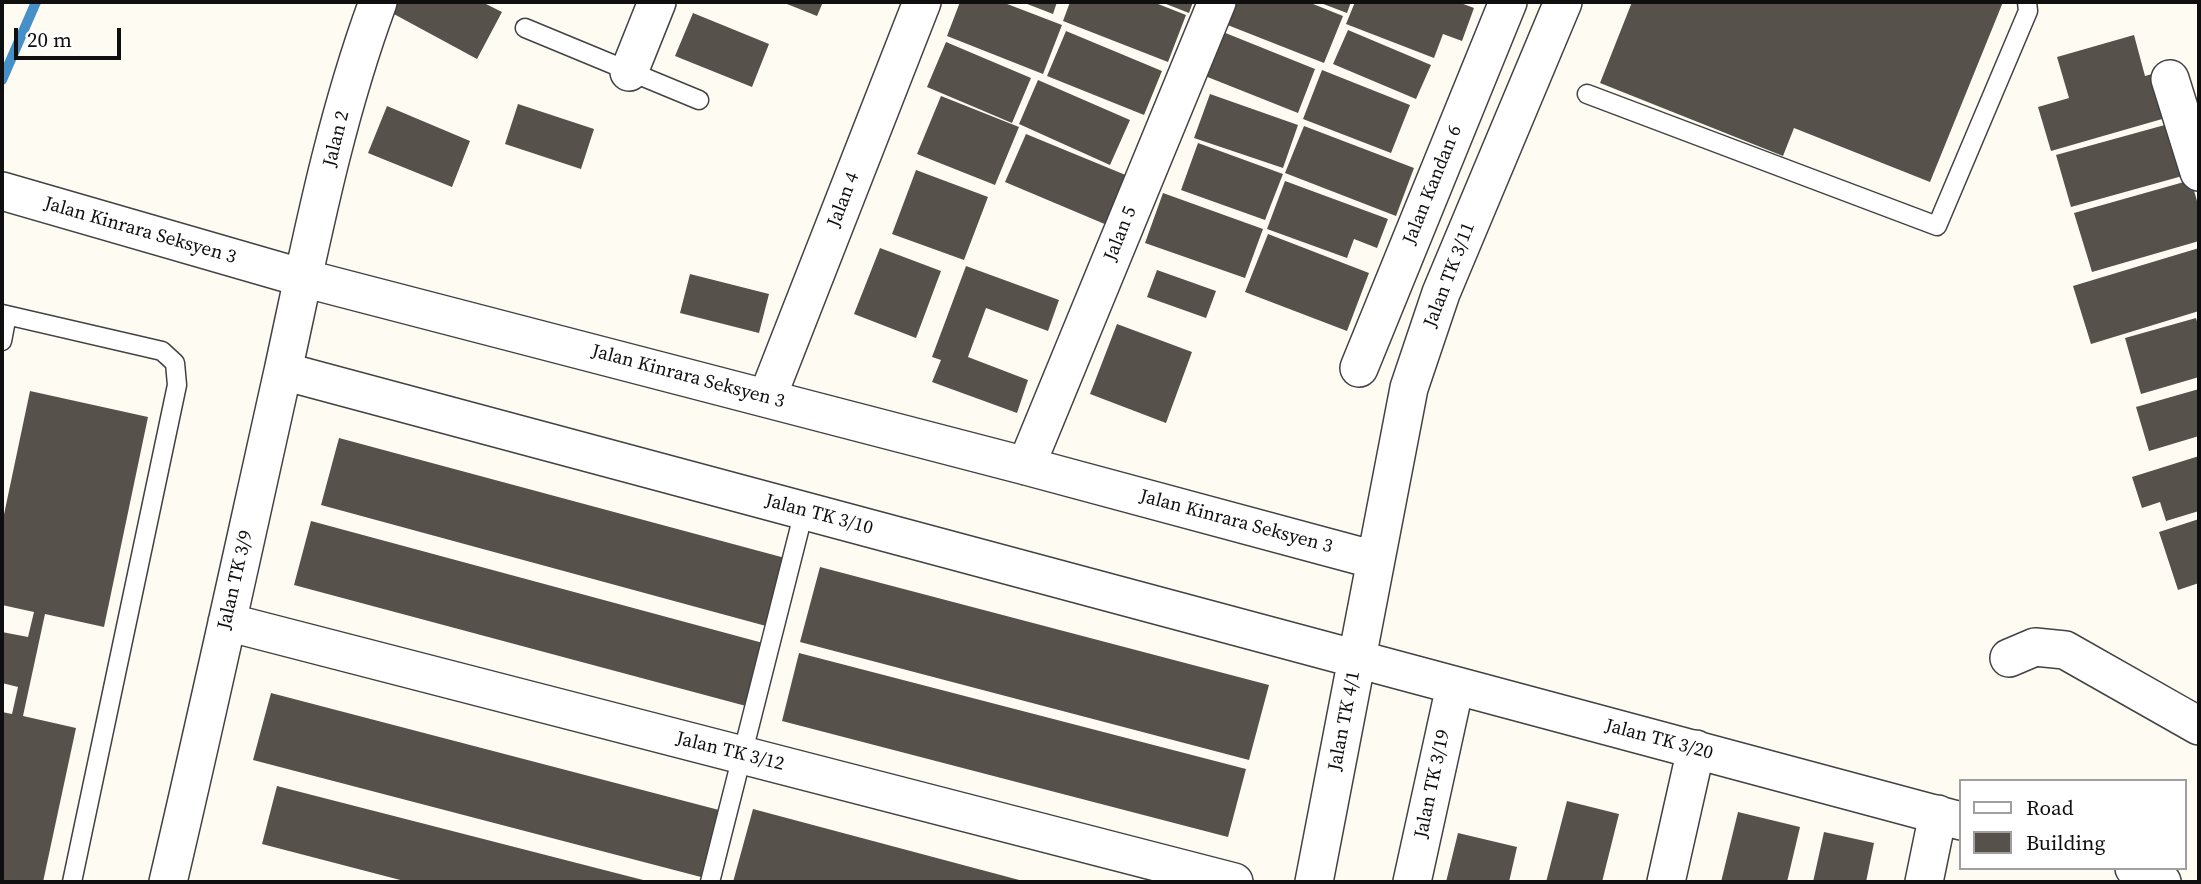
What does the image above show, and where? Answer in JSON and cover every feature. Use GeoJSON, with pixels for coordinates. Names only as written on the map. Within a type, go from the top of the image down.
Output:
{"type":"FeatureCollection","features":[{"type":"Feature","properties":{"kind":"street","name":"Jalan 2"},"geometry":{"type":"LineString","coordinates":[[303,278],[340,121],[378,2]]}},
{"type":"Feature","properties":{"kind":"street"},"geometry":{"type":"LineString","coordinates":[[629,72],[657,2]]}},
{"type":"Feature","properties":{"kind":"street","name":"Jalan 4"},"geometry":{"type":"LineString","coordinates":[[767,398],[922,2]]}},
{"type":"Feature","properties":{"kind":"street","name":"Jalan 5"},"geometry":{"type":"LineString","coordinates":[[1026,466],[1217,2]]}},
{"type":"Feature","properties":{"kind":"street","name":"Jalan Kandan 6"},"geometry":{"type":"LineString","coordinates":[[1359,368],[1508,2]]}},
{"type":"Feature","properties":{"kind":"street","name":"Jalan TK 3/11"},"geometry":{"type":"LineString","coordinates":[[1375,560],[1409,388],[1441,293],[1563,2]]}},
{"type":"Feature","properties":{"kind":"street"},"geometry":{"type":"LineString","coordinates":[[2169,79],[2199,172]]}},
{"type":"Feature","properties":{"kind":"street","name":"Jalan Kinrara Seksyen 3"},"geometry":{"type":"LineString","coordinates":[[2,191],[303,278],[1026,466],[1375,560]]}},
{"type":"Feature","properties":{"kind":"street","name":"Jalan TK 3/9"},"geometry":{"type":"LineString","coordinates":[[172,881],[303,278]]}},
{"type":"Feature","properties":{"kind":"street","name":"Jalan TK 3/10"},"geometry":{"type":"LineString","coordinates":[[283,371],[1356,659]]}},
{"type":"Feature","properties":{"kind":"street","name":"Jalan TK 4/1"},"geometry":{"type":"LineString","coordinates":[[1314,882],[1375,560]]}},
{"type":"Feature","properties":{"kind":"street","name":"Jalan TK 3/12"},"geometry":{"type":"LineString","coordinates":[[227,622],[1234,882]]}},
{"type":"Feature","properties":{"kind":"street"},"geometry":{"type":"LineString","coordinates":[[2009,658],[2035,647],[2065,650],[2199,726]]}},
{"type":"Feature","properties":{"kind":"street","name":"Jalan TK 3/20"},"geometry":{"type":"LineString","coordinates":[[1356,659],[1950,818]]}},
{"type":"Feature","properties":{"kind":"street","name":"Jalan TK 3/19"},"geometry":{"type":"LineString","coordinates":[[1412,882],[1455,686]]}},
{"type":"Feature","properties":{"kind":"street"},"geometry":{"type":"LineString","coordinates":[[1666,882],[1696,749]]}},
{"type":"Feature","properties":{"kind":"street"},"geometry":{"type":"LineString","coordinates":[[1924,882],[1950,818]]}},
{"type":"Feature","properties":{"kind":"street"},"geometry":{"type":"LineString","coordinates":[[2140,870],[2162,882]]}},
{"type":"Feature","properties":{"kind":"lane"},"geometry":{"type":"LineString","coordinates":[[1587,94],[1937,226],[2028,11],[2027,2]]}},
{"type":"Feature","properties":{"kind":"lane"},"geometry":{"type":"LineString","coordinates":[[525,28],[699,100]]}},
{"type":"Feature","properties":{"kind":"lane"},"geometry":{"type":"LineString","coordinates":[[2,341],[5,315],[162,351],[175,363],[177,385],[72,882]]}},
{"type":"Feature","properties":{"kind":"lane"},"geometry":{"type":"LineString","coordinates":[[710,882],[804,511]]}},
{"type":"Feature","properties":{"kind":"building"},"geometry":{"type":"Polygon","coordinates":[[[398,2],[482,2],[502,12],[477,59],[392,13],[398,2]]]}},
{"type":"Feature","properties":{"kind":"building"},"geometry":{"type":"Polygon","coordinates":[[[782,2],[823,2],[817,16],[782,2]]]}},
{"type":"Feature","properties":{"kind":"building"},"geometry":{"type":"Polygon","coordinates":[[[960,2],[1002,2],[1062,25],[1043,74],[947,36],[960,2]]]}},
{"type":"Feature","properties":{"kind":"building"},"geometry":{"type":"Polygon","coordinates":[[[1022,2],[1057,2],[1053,14],[1022,2]]]}},
{"type":"Feature","properties":{"kind":"building"},"geometry":{"type":"Polygon","coordinates":[[[1070,2],[1153,2],[1186,15],[1168,62],[1063,21],[1070,2]]]}},
{"type":"Feature","properties":{"kind":"building"},"geometry":{"type":"Polygon","coordinates":[[[1161,2],[1193,2],[1189,13],[1161,2]]]}},
{"type":"Feature","properties":{"kind":"building"},"geometry":{"type":"Polygon","coordinates":[[[1234,2],[1308,2],[1343,16],[1324,63],[1225,24],[1234,2]]]}},
{"type":"Feature","properties":{"kind":"building"},"geometry":{"type":"Polygon","coordinates":[[[1318,2],[1351,2],[1347,13],[1318,2]]]}},
{"type":"Feature","properties":{"kind":"building"},"geometry":{"type":"Polygon","coordinates":[[[1355,2],[1458,2],[1474,8],[1462,41],[1443,34],[1434,58],[1346,24],[1355,2]]]}},
{"type":"Feature","properties":{"kind":"building"},"geometry":{"type":"Polygon","coordinates":[[[1632,2],[2003,2],[1930,182],[1794,128],[1783,156],[1600,83],[1632,2]]]}},
{"type":"Feature","properties":{"kind":"building"},"geometry":{"type":"Polygon","coordinates":[[[693,13],[769,44],[752,87],[675,56],[693,13]]]}},
{"type":"Feature","properties":{"kind":"building"},"geometry":{"type":"Polygon","coordinates":[[[1348,30],[1431,65],[1416,99],[1333,64],[1348,30]]]}},
{"type":"Feature","properties":{"kind":"building"},"geometry":{"type":"Polygon","coordinates":[[[1066,31],[1162,71],[1144,115],[1047,76],[1066,31]]]}},
{"type":"Feature","properties":{"kind":"building"},"geometry":{"type":"Polygon","coordinates":[[[1223,32],[1315,69],[1298,113],[1205,76],[1223,32]]]}},
{"type":"Feature","properties":{"kind":"building"},"geometry":{"type":"Polygon","coordinates":[[[2134,35],[2145,76],[2163,71],[2176,115],[2051,151],[2038,107],[2069,98],[2057,57],[2134,35]]]}},
{"type":"Feature","properties":{"kind":"building"},"geometry":{"type":"Polygon","coordinates":[[[946,42],[1031,78],[1012,123],[927,87],[946,42]]]}},
{"type":"Feature","properties":{"kind":"building"},"geometry":{"type":"Polygon","coordinates":[[[1322,70],[1410,105],[1391,153],[1303,119],[1322,70]]]}},
{"type":"Feature","properties":{"kind":"building"},"geometry":{"type":"Polygon","coordinates":[[[1038,80],[1130,120],[1110,165],[1019,124],[1038,80]]]}},
{"type":"Feature","properties":{"kind":"building"},"geometry":{"type":"Polygon","coordinates":[[[1210,94],[1298,125],[1283,168],[1194,138],[1210,94]]]}},
{"type":"Feature","properties":{"kind":"building"},"geometry":{"type":"Polygon","coordinates":[[[941,96],[1019,127],[995,185],[917,154],[941,96]]]}},
{"type":"Feature","properties":{"kind":"building"},"geometry":{"type":"Polygon","coordinates":[[[518,104],[594,129],[581,169],[505,144],[518,104]]]}},
{"type":"Feature","properties":{"kind":"building"},"geometry":{"type":"Polygon","coordinates":[[[387,106],[470,141],[452,187],[368,153],[387,106]]]}},
{"type":"Feature","properties":{"kind":"building"},"geometry":{"type":"Polygon","coordinates":[[[2172,123],[2186,175],[2071,207],[2056,155],[2172,123]]]}},
{"type":"Feature","properties":{"kind":"building"},"geometry":{"type":"Polygon","coordinates":[[[1304,126],[1414,168],[1396,216],[1285,173],[1304,126]]]}},
{"type":"Feature","properties":{"kind":"building"},"geometry":{"type":"Polygon","coordinates":[[[1026,134],[1128,176],[1107,225],[1005,182],[1026,134]]]}},
{"type":"Feature","properties":{"kind":"building"},"geometry":{"type":"Polygon","coordinates":[[[1198,143],[1283,174],[1265,220],[1181,190],[1198,143]]]}},
{"type":"Feature","properties":{"kind":"building"},"geometry":{"type":"Polygon","coordinates":[[[916,170],[988,197],[964,260],[892,234],[916,170]]]}},
{"type":"Feature","properties":{"kind":"building"},"geometry":{"type":"Polygon","coordinates":[[[2191,180],[2199,208],[2199,241],[2092,272],[2074,213],[2191,180]]]}},
{"type":"Feature","properties":{"kind":"building"},"geometry":{"type":"Polygon","coordinates":[[[1285,181],[1388,219],[1377,248],[1354,239],[1347,258],[1267,229],[1285,181]]]}},
{"type":"Feature","properties":{"kind":"building"},"geometry":{"type":"Polygon","coordinates":[[[1163,193],[1263,229],[1245,278],[1145,243],[1163,193]]]}},
{"type":"Feature","properties":{"kind":"building"},"geometry":{"type":"Polygon","coordinates":[[[1268,234],[1369,273],[1347,331],[1245,292],[1268,234]]]}},
{"type":"Feature","properties":{"kind":"building"},"geometry":{"type":"Polygon","coordinates":[[[880,248],[941,271],[916,338],[854,314],[880,248]]]}},
{"type":"Feature","properties":{"kind":"building"},"geometry":{"type":"Polygon","coordinates":[[[2199,248],[2199,311],[2091,344],[2073,286],[2199,248]]]}},
{"type":"Feature","properties":{"kind":"building"},"geometry":{"type":"Polygon","coordinates":[[[966,266],[1059,300],[1048,331],[986,308],[968,357],[1028,380],[1017,413],[932,382],[941,360],[932,357],[966,266]]]}},
{"type":"Feature","properties":{"kind":"building"},"geometry":{"type":"Polygon","coordinates":[[[1157,270],[1216,291],[1206,318],[1147,297],[1157,270]]]}},
{"type":"Feature","properties":{"kind":"building"},"geometry":{"type":"Polygon","coordinates":[[[690,274],[769,294],[759,333],[680,313],[690,274]]]}},
{"type":"Feature","properties":{"kind":"building"},"geometry":{"type":"Polygon","coordinates":[[[2196,318],[2199,328],[2199,377],[2141,394],[2125,338],[2196,318]]]}},
{"type":"Feature","properties":{"kind":"building"},"geometry":{"type":"Polygon","coordinates":[[[1117,324],[1192,352],[1166,423],[1090,394],[1117,324]]]}},
{"type":"Feature","properties":{"kind":"building"},"geometry":{"type":"Polygon","coordinates":[[[2199,389],[2199,436],[2149,451],[2136,407],[2199,389]]]}},
{"type":"Feature","properties":{"kind":"building"},"geometry":{"type":"Polygon","coordinates":[[[30,391],[148,417],[104,627],[45,614],[23,716],[76,728],[43,882],[2,882],[2,712],[12,714],[18,687],[2,683],[2,632],[28,637],[34,612],[2,605],[2,524],[30,391]]]}},
{"type":"Feature","properties":{"kind":"building"},"geometry":{"type":"Polygon","coordinates":[[[339,438],[785,558],[766,626],[321,505],[339,438]]]}},
{"type":"Feature","properties":{"kind":"building"},"geometry":{"type":"Polygon","coordinates":[[[2199,456],[2199,511],[2166,521],[2160,502],[2142,508],[2132,477],[2199,456]]]}},
{"type":"Feature","properties":{"kind":"building"},"geometry":{"type":"Polygon","coordinates":[[[2199,519],[2199,583],[2178,590],[2159,532],[2199,519]]]}},
{"type":"Feature","properties":{"kind":"building"},"geometry":{"type":"Polygon","coordinates":[[[311,521],[763,643],[746,706],[294,585],[311,521]]]}},
{"type":"Feature","properties":{"kind":"building"},"geometry":{"type":"Polygon","coordinates":[[[820,567],[1269,685],[1249,760],[800,642],[820,567]]]}},
{"type":"Feature","properties":{"kind":"building"},"geometry":{"type":"Polygon","coordinates":[[[799,653],[1246,769],[1228,837],[782,721],[799,653]]]}},
{"type":"Feature","properties":{"kind":"building"},"geometry":{"type":"Polygon","coordinates":[[[271,693],[719,810],[701,877],[253,760],[271,693]]]}},
{"type":"Feature","properties":{"kind":"building"},"geometry":{"type":"Polygon","coordinates":[[[277,786],[647,882],[408,882],[262,844],[277,786]]]}},
{"type":"Feature","properties":{"kind":"building"},"geometry":{"type":"Polygon","coordinates":[[[1567,801],[1619,814],[1602,882],[1546,882],[1567,801]]]}},
{"type":"Feature","properties":{"kind":"building"},"geometry":{"type":"Polygon","coordinates":[[[753,809],[1023,881],[1023,882],[733,882],[753,809]]]}},
{"type":"Feature","properties":{"kind":"building"},"geometry":{"type":"Polygon","coordinates":[[[1738,812],[1800,827],[1787,882],[1721,882],[1738,812]]]}},
{"type":"Feature","properties":{"kind":"building"},"geometry":{"type":"Polygon","coordinates":[[[1824,832],[1874,843],[1866,882],[1813,882],[1824,832]]]}},
{"type":"Feature","properties":{"kind":"building"},"geometry":{"type":"Polygon","coordinates":[[[1458,833],[1517,847],[1509,882],[1446,882],[1458,833]]]}},
{"type":"Feature","properties":{"kind":"waterway"},"geometry":{"type":"LineString","coordinates":[[2,80],[36,2]]}}]}
